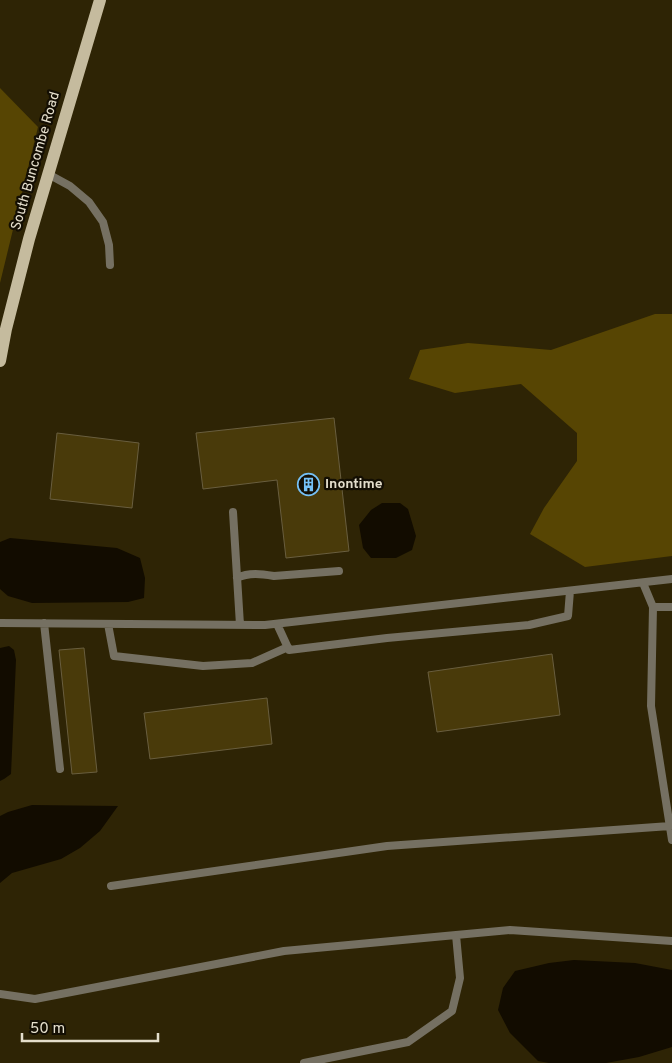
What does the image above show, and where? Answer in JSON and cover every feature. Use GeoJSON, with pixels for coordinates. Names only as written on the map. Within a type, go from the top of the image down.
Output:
{"type":"FeatureCollection","features":[{"type":"Feature","properties":{"kind":"main road","name":"South Buncombe Road"},"geometry":{"type":"LineString","coordinates":[[0,361],[6,329],[29,239],[100,0]]}},
{"type":"Feature","properties":{"kind":"lane"},"geometry":{"type":"LineString","coordinates":[[48,174],[70,186],[90,202],[103,222],[109,245],[110,265]]}},
{"type":"Feature","properties":{"kind":"lane"},"geometry":{"type":"LineString","coordinates":[[233,512],[240,625]]}},
{"type":"Feature","properties":{"kind":"lane"},"geometry":{"type":"LineString","coordinates":[[237,578],[244,574],[274,576],[339,571]]}},
{"type":"Feature","properties":{"kind":"lane"},"geometry":{"type":"LineString","coordinates":[[0,623],[265,625],[672,579]]}},
{"type":"Feature","properties":{"kind":"lane"},"geometry":{"type":"LineString","coordinates":[[642,583],[653,607],[651,706],[672,840]]}},
{"type":"Feature","properties":{"kind":"lane"},"geometry":{"type":"LineString","coordinates":[[277,624],[290,650],[387,638],[529,625],[568,616],[570,591]]}},
{"type":"Feature","properties":{"kind":"lane"},"geometry":{"type":"LineString","coordinates":[[653,607],[672,607]]}},
{"type":"Feature","properties":{"kind":"lane"},"geometry":{"type":"LineString","coordinates":[[44,623],[60,769]]}},
{"type":"Feature","properties":{"kind":"lane"},"geometry":{"type":"LineString","coordinates":[[108,624],[114,656],[137,659],[202,666],[252,663],[288,647]]}},
{"type":"Feature","properties":{"kind":"lane"},"geometry":{"type":"LineString","coordinates":[[111,886],[387,846],[670,826]]}},
{"type":"Feature","properties":{"kind":"lane"},"geometry":{"type":"LineString","coordinates":[[0,994],[35,999],[284,951],[510,930],[672,941]]}},
{"type":"Feature","properties":{"kind":"lane"},"geometry":{"type":"LineString","coordinates":[[304,1063],[408,1042],[452,1011],[460,978],[456,935]]}},
{"type":"Feature","properties":{"kind":"shaded area"},"geometry":{"type":"Polygon","coordinates":[[[0,88],[38,127],[0,283],[0,88]]]}},
{"type":"Feature","properties":{"kind":"shaded area"},"geometry":{"type":"Polygon","coordinates":[[[655,314],[672,314],[672,556],[585,567],[530,534],[544,508],[577,461],[577,433],[521,384],[455,393],[409,379],[420,350],[468,343],[551,350],[655,314]]]}},
{"type":"Feature","properties":{"kind":"shaded area"},"geometry":{"type":"Polygon","coordinates":[[[382,503],[400,503],[408,509],[416,536],[412,550],[396,558],[371,558],[363,548],[359,525],[371,510],[382,503]]]}},
{"type":"Feature","properties":{"kind":"shaded area"},"geometry":{"type":"Polygon","coordinates":[[[10,538],[117,548],[140,558],[145,578],[144,598],[128,602],[32,603],[8,596],[0,589],[0,542],[10,538]]]}},
{"type":"Feature","properties":{"kind":"shaded area"},"geometry":{"type":"Polygon","coordinates":[[[9,646],[14,650],[16,660],[11,774],[0,781],[0,648],[9,646]]]}},
{"type":"Feature","properties":{"kind":"shaded area"},"geometry":{"type":"Polygon","coordinates":[[[32,805],[118,806],[100,831],[80,848],[61,859],[12,873],[0,883],[0,816],[32,805]]]}},
{"type":"Feature","properties":{"kind":"shaded area"},"geometry":{"type":"Polygon","coordinates":[[[574,960],[635,963],[672,970],[672,1047],[639,1057],[606,1063],[549,1063],[538,1061],[510,1033],[498,1010],[503,988],[515,971],[549,963],[574,960]]]}},
{"type":"Feature","properties":{"kind":"building","name":"Inontime"},"geometry":{"type":"Polygon","coordinates":[[[334,418],[349,551],[286,558],[277,480],[203,489],[196,433],[334,418]]]}},
{"type":"Feature","properties":{"kind":"building"},"geometry":{"type":"Polygon","coordinates":[[[57,433],[139,443],[132,508],[50,499],[57,433]]]}},
{"type":"Feature","properties":{"kind":"building"},"geometry":{"type":"Polygon","coordinates":[[[84,648],[97,772],[72,774],[59,650],[84,648]]]}},
{"type":"Feature","properties":{"kind":"building"},"geometry":{"type":"Polygon","coordinates":[[[552,654],[560,715],[437,732],[428,672],[552,654]]]}},
{"type":"Feature","properties":{"kind":"building"},"geometry":{"type":"Polygon","coordinates":[[[267,698],[272,744],[150,759],[144,713],[267,698]]]}},
{"type":"Feature","properties":{"kind":"place","name":"Inontime"},"geometry":{"type":"Point","coordinates":[309,484]}}]}
